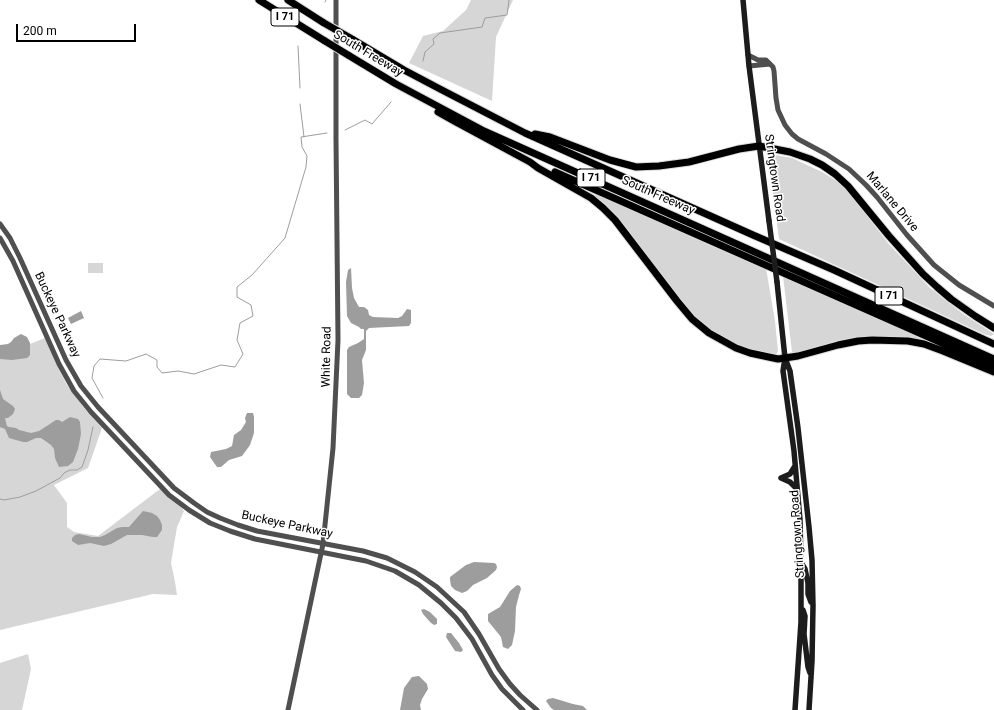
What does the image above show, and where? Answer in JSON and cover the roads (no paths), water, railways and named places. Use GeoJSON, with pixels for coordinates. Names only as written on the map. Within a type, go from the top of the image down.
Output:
{"type":"FeatureCollection","features":[{"type":"Feature","properties":{"kind":"highway","name":"South Freeway"},"geometry":{"type":"LineString","coordinates":[[259,0],[390,80],[484,131],[994,359]]}},
{"type":"Feature","properties":{"kind":"highway","name":"South Freeway"},"geometry":{"type":"LineString","coordinates":[[288,0],[404,70],[525,133],[834,270],[994,344]]}},
{"type":"Feature","properties":{"kind":"highway","name":"I 71"},"geometry":{"type":"LineString","coordinates":[[431,103],[438,112],[530,162],[540,165],[770,266],[994,366]]}},
{"type":"Feature","properties":{"kind":"highway"},"geometry":{"type":"LineString","coordinates":[[525,133],[550,137],[610,160],[636,166],[659,166],[689,162],[739,149],[759,146],[790,152],[810,159],[835,174],[848,186],[889,236],[923,274],[951,298],[994,328]]}},
{"type":"Feature","properties":{"kind":"highway"},"geometry":{"type":"LineString","coordinates":[[530,162],[591,198],[603,208],[619,226],[676,301],[692,319],[709,333],[736,348],[750,353],[778,359],[798,356],[853,342],[900,340],[924,344],[943,350],[994,372]]}},
{"type":"Feature","properties":{"kind":"main road","name":"Stringtown Road"},"geometry":{"type":"LineString","coordinates":[[743,0],[749,66],[777,282],[785,358],[783,371],[798,490],[801,562],[801,622],[795,710]]}},
{"type":"Feature","properties":{"kind":"main road","name":"Stringtown Road"},"geometry":{"type":"LineString","coordinates":[[785,358],[790,371],[802,457],[812,560],[813,606],[809,710]]}},
{"type":"Feature","properties":{"kind":"main road"},"geometry":{"type":"LineString","coordinates":[[788,403],[792,410],[798,456],[802,457]]}},
{"type":"Feature","properties":{"kind":"main road"},"geometry":{"type":"LineString","coordinates":[[795,466],[790,474],[781,478],[790,482],[798,490]]}},
{"type":"Feature","properties":{"kind":"main road"},"geometry":{"type":"LineString","coordinates":[[801,562],[805,569],[808,583],[808,594],[813,606]]}},
{"type":"Feature","properties":{"kind":"main road"},"geometry":{"type":"LineString","coordinates":[[801,606],[805,616],[805,641],[808,667],[811,677]]}},
{"type":"Feature","properties":{"kind":"street","name":"White Road"},"geometry":{"type":"LineString","coordinates":[[288,710],[323,544],[333,448],[338,333],[336,0]]}},
{"type":"Feature","properties":{"kind":"street"},"geometry":{"type":"LineString","coordinates":[[748,55],[758,60],[766,60],[770,64]]}},
{"type":"Feature","properties":{"kind":"street"},"geometry":{"type":"LineString","coordinates":[[749,66],[770,64]]}},
{"type":"Feature","properties":{"kind":"street","name":"Marlane Drive"},"geometry":{"type":"LineString","coordinates":[[770,64],[774,71],[778,110],[792,134],[849,169],[877,197],[907,236],[934,265],[959,285],[994,306]]}},
{"type":"Feature","properties":{"kind":"street","name":"Buckeye Parkway"},"geometry":{"type":"LineString","coordinates":[[0,224],[10,238],[66,360],[81,386],[98,408],[185,497],[233,524],[257,531],[363,551],[387,558],[415,572],[437,587],[464,612],[506,679],[520,695],[537,710]]}},
{"type":"Feature","properties":{"kind":"street","name":"Buckeye Parkway"},"geometry":{"type":"LineString","coordinates":[[0,238],[13,261],[59,364],[74,391],[91,412],[163,489],[189,510],[210,523],[230,531],[255,539],[366,561],[385,567],[410,579],[429,592],[446,607],[465,628],[492,675],[506,693],[523,710]]}},
{"type":"Feature","properties":{"kind":"waterway"},"geometry":{"type":"LineString","coordinates":[[423,61],[425,52],[434,44],[433,39],[440,33],[482,27],[485,18],[507,15],[509,0]]}},
{"type":"Feature","properties":{"kind":"waterway"},"geometry":{"type":"LineString","coordinates":[[298,46],[300,88]]}},
{"type":"Feature","properties":{"kind":"waterway"},"geometry":{"type":"LineString","coordinates":[[345,130],[365,120],[372,124],[391,102]]}},
{"type":"Feature","properties":{"kind":"waterway"},"geometry":{"type":"LineString","coordinates":[[300,104],[304,137]]}},
{"type":"Feature","properties":{"kind":"waterway"},"geometry":{"type":"LineString","coordinates":[[103,398],[92,378],[94,366],[100,359],[126,361],[146,354],[157,360],[157,367],[162,373],[178,371],[194,374],[221,365],[235,367],[243,354],[237,340],[240,323],[253,316],[251,305],[237,297],[237,287],[252,275],[285,238],[306,167],[307,156],[302,147],[301,137],[327,133]]}},
{"type":"Feature","properties":{"kind":"waterway"},"geometry":{"type":"LineString","coordinates":[[0,499],[4,500],[20,497],[36,491],[60,478],[64,473],[70,470],[77,470],[82,467],[88,450],[93,427]]}}]}
